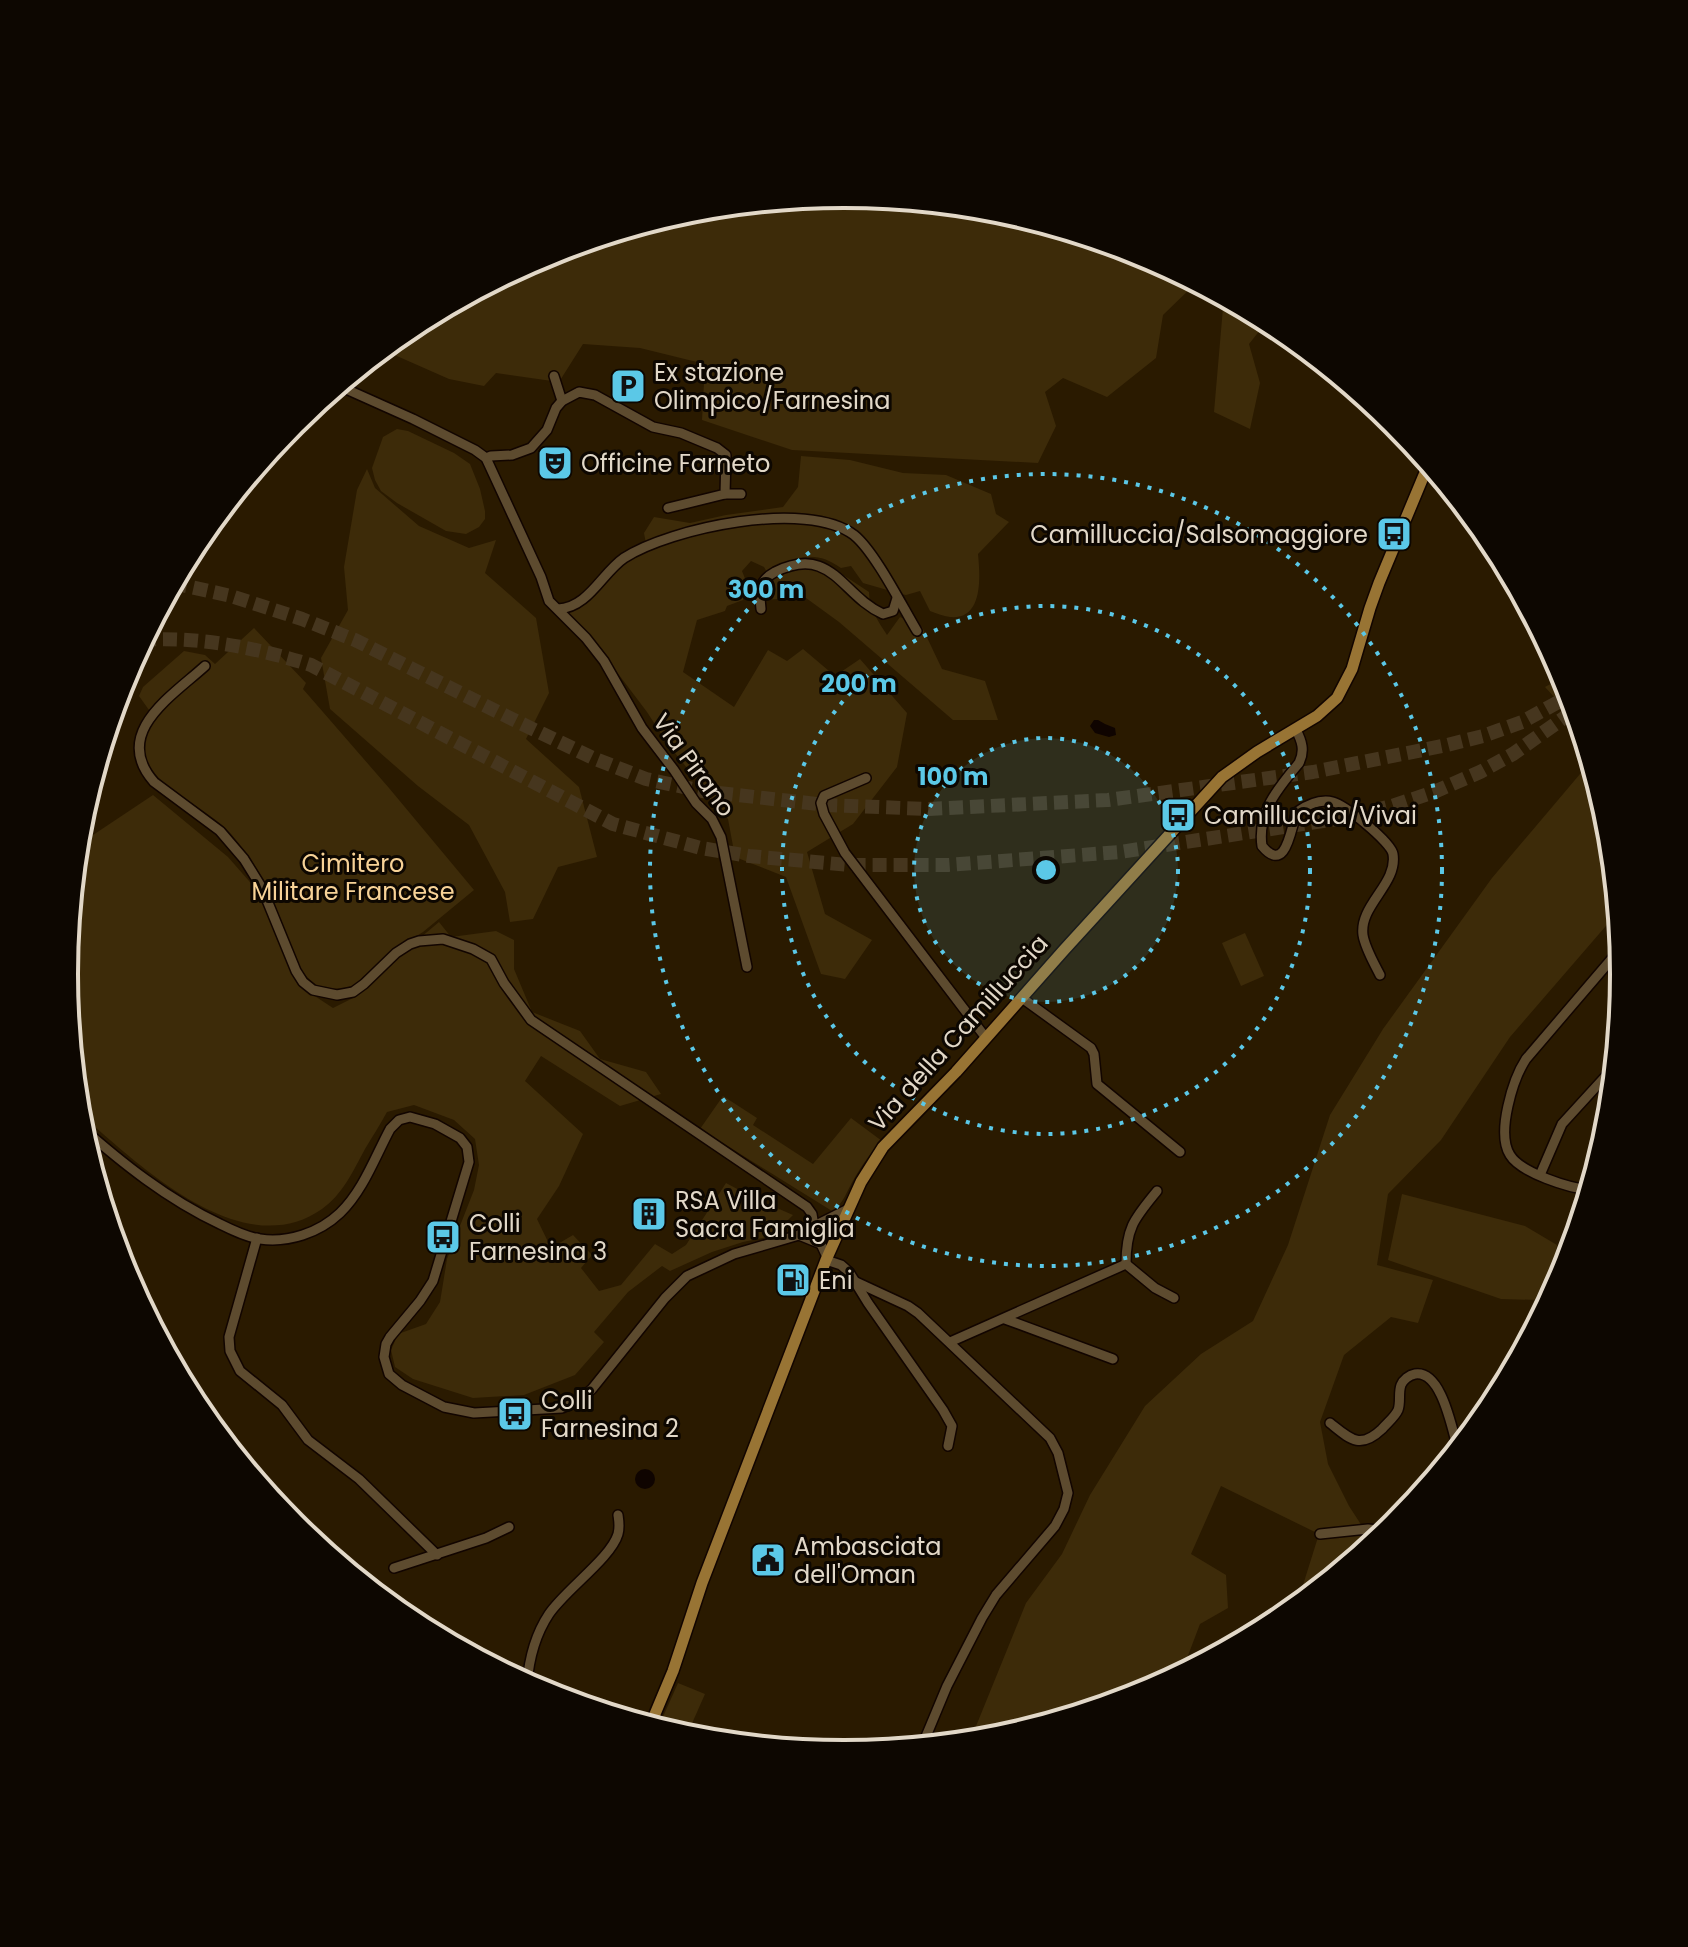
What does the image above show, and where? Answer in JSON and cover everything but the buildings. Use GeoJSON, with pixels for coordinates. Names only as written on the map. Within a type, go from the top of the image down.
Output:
{"type":"FeatureCollection","features":[{"type":"Feature","properties":{"kind":"main road","name":"Via della Camilluccia"},"geometry":{"type":"LineString","coordinates":[[655,1715],[826,1259],[869,1169],[883,1147],[956,1072],[1222,777],[1325,711],[1337,698],[1348,679],[1374,595],[1425,474]]}},
{"type":"Feature","properties":{"kind":"street"},"geometry":{"type":"LineString","coordinates":[[554,376],[562,401]]}},
{"type":"Feature","properties":{"kind":"street"},"geometry":{"type":"LineString","coordinates":[[349,390],[413,419],[486,458],[521,453],[531,448],[547,430],[562,401],[579,392],[592,394],[657,429],[681,433],[724,452],[727,457],[725,494]]}},
{"type":"Feature","properties":{"kind":"street","name":"Via Pirano"},"geometry":{"type":"LineString","coordinates":[[486,458],[549,601],[604,661],[642,728],[696,803],[712,819],[721,837],[747,967]]}},
{"type":"Feature","properties":{"kind":"street"},"geometry":{"type":"LineString","coordinates":[[668,508],[725,494],[741,494]]}},
{"type":"Feature","properties":{"kind":"street"},"geometry":{"type":"LineString","coordinates":[[558,609],[582,600],[611,568],[627,557],[667,538],[717,525],[785,519],[825,522],[849,531],[863,544],[917,631]]}},
{"type":"Feature","properties":{"kind":"street"},"geometry":{"type":"LineString","coordinates":[[761,609],[759,589],[764,580],[798,563],[829,571],[866,605],[883,614],[894,609],[897,598]]}},
{"type":"Feature","properties":{"kind":"street"},"geometry":{"type":"LineString","coordinates":[[205,666],[147,720],[140,739],[142,763],[154,782],[220,831],[244,859],[262,888],[296,971],[307,985],[332,995],[353,992],[396,953],[419,941],[443,939],[481,952],[491,959],[531,1020],[807,1207],[814,1226]]}},
{"type":"Feature","properties":{"kind":"street"},"geometry":{"type":"LineString","coordinates":[[1296,730],[1303,745],[1302,757],[1271,799],[1261,832],[1262,846],[1265,851],[1274,854],[1285,850],[1297,812],[1322,802],[1337,804],[1384,839],[1393,852],[1392,867],[1365,918],[1363,930],[1380,975]]}},
{"type":"Feature","properties":{"kind":"street"},"geometry":{"type":"LineString","coordinates":[[866,778],[824,796],[821,803],[824,814],[845,853],[986,1038]]}},
{"type":"Feature","properties":{"kind":"street"},"geometry":{"type":"LineString","coordinates":[[1579,1189],[1540,1175],[1513,1159],[1506,1147],[1508,1103],[1515,1078],[1526,1059],[1609,961]]}},
{"type":"Feature","properties":{"kind":"street"},"geometry":{"type":"LineString","coordinates":[[1022,998],[1091,1048],[1097,1084],[1180,1152]]}},
{"type":"Feature","properties":{"kind":"street"},"geometry":{"type":"LineString","coordinates":[[1540,1175],[1562,1124],[1602,1080]]}},
{"type":"Feature","properties":{"kind":"street"},"geometry":{"type":"LineString","coordinates":[[97,1140],[172,1198],[227,1228],[257,1238],[282,1239],[301,1236],[337,1216],[353,1197],[390,1129],[399,1120],[410,1117],[421,1119],[460,1138],[468,1152],[469,1168],[433,1281],[390,1337],[384,1357],[389,1374],[402,1385],[444,1407],[474,1413],[562,1408],[578,1401],[603,1377],[665,1298],[687,1276],[734,1254],[799,1235],[848,1209]]}},
{"type":"Feature","properties":{"kind":"street"},"geometry":{"type":"LineString","coordinates":[[1126,1264],[1132,1222],[1157,1191]]}},
{"type":"Feature","properties":{"kind":"street"},"geometry":{"type":"LineString","coordinates":[[799,1235],[821,1244],[826,1259],[844,1267],[854,1281],[950,1420],[952,1430],[948,1446]]}},
{"type":"Feature","properties":{"kind":"street"},"geometry":{"type":"LineString","coordinates":[[257,1238],[229,1337],[235,1364],[282,1405],[308,1440],[359,1479],[437,1555]]}},
{"type":"Feature","properties":{"kind":"street"},"geometry":{"type":"LineString","coordinates":[[1126,1264],[1155,1288],[1174,1298]]}},
{"type":"Feature","properties":{"kind":"street"},"geometry":{"type":"LineString","coordinates":[[950,1342],[1126,1264]]}},
{"type":"Feature","properties":{"kind":"street"},"geometry":{"type":"LineString","coordinates":[[854,1281],[913,1309],[1050,1438],[1058,1453],[1068,1493],[1055,1526],[996,1595],[982,1618],[947,1686],[927,1735]]}},
{"type":"Feature","properties":{"kind":"street"},"geometry":{"type":"LineString","coordinates":[[1005,1319],[1113,1359]]}},
{"type":"Feature","properties":{"kind":"street"},"geometry":{"type":"LineString","coordinates":[[1330,1423],[1354,1440],[1365,1441],[1396,1414],[1400,1388],[1406,1379],[1412,1375],[1423,1375],[1435,1382],[1454,1437]]}},
{"type":"Feature","properties":{"kind":"street"},"geometry":{"type":"LineString","coordinates":[[528,1671],[530,1655],[546,1617],[615,1541],[619,1529],[618,1515]]}},
{"type":"Feature","properties":{"kind":"street"},"geometry":{"type":"LineString","coordinates":[[394,1568],[486,1538],[509,1527]]}},
{"type":"Feature","properties":{"kind":"street"},"geometry":{"type":"LineString","coordinates":[[1320,1534],[1370,1529]]}},
{"type":"Feature","properties":{"kind":"green space"},"geometry":{"type":"Polygon","coordinates":[[[794,209],[894,209],[993,222],[1090,248],[1189,289],[1163,315],[1156,358],[1107,397],[1063,378],[1045,392],[1056,426],[1038,463],[792,450],[702,420],[705,364],[640,348],[583,344],[559,382],[496,373],[484,386],[449,379],[394,355],[461,310],[551,266],[646,234],[744,214],[794,209]]]}},
{"type":"Feature","properties":{"kind":"green space"},"geometry":{"type":"Polygon","coordinates":[[[1223,308],[1260,331],[1249,344],[1260,383],[1250,429],[1214,412],[1223,308]]]}},
{"type":"Feature","properties":{"kind":"green space"},"geometry":{"type":"Polygon","coordinates":[[[397,429],[408,431],[454,453],[470,464],[485,511],[485,519],[479,527],[466,534],[446,531],[381,491],[372,468],[383,437],[397,429]]]}},
{"type":"Feature","properties":{"kind":"green space"},"geometry":{"type":"Polygon","coordinates":[[[801,456],[850,460],[903,473],[946,475],[991,494],[996,514],[1009,522],[978,554],[978,594],[969,611],[961,616],[950,617],[930,611],[920,591],[906,595],[863,583],[851,566],[841,568],[830,561],[813,557],[795,559],[801,569],[825,563],[869,592],[872,609],[887,635],[900,617],[922,627],[942,669],[985,681],[998,720],[953,720],[839,622],[806,598],[759,600],[768,574],[764,567],[751,561],[742,571],[748,586],[743,600],[727,606],[725,611],[697,620],[683,672],[734,707],[768,650],[787,661],[803,649],[835,676],[860,659],[907,713],[897,767],[853,824],[807,852],[825,914],[872,940],[845,979],[821,974],[786,877],[735,857],[728,819],[667,743],[585,630],[566,611],[627,559],[647,549],[644,533],[654,517],[690,523],[783,507],[798,487],[801,456]]]}},
{"type":"Feature","properties":{"kind":"green space"},"geometry":{"type":"Polygon","coordinates":[[[367,469],[375,488],[419,526],[469,548],[496,540],[485,573],[536,618],[549,693],[526,739],[579,787],[597,857],[558,867],[533,919],[510,922],[505,892],[469,825],[418,786],[330,709],[321,658],[348,610],[344,567],[357,490],[367,469]]]}},
{"type":"Feature","properties":{"kind":"green space","name":"Cimitero Militare Francese"},"geometry":{"type":"Polygon","coordinates":[[[254,628],[306,683],[303,689],[474,890],[423,932],[389,953],[355,985],[342,989],[318,987],[303,972],[264,882],[247,854],[217,821],[153,772],[146,756],[145,738],[154,717],[139,696],[143,687],[184,651],[205,655],[215,664],[254,628]]]}},
{"type":"Feature","properties":{"kind":"green space"},"geometry":{"type":"Polygon","coordinates":[[[1553,683],[1561,704],[1545,687],[1553,683]]]}},
{"type":"Feature","properties":{"kind":"green space"},"geometry":{"type":"Polygon","coordinates":[[[1583,771],[1595,824],[1608,924],[1510,1037],[1441,1140],[1388,1194],[1377,1265],[1433,1280],[1418,1323],[1391,1317],[1344,1355],[1320,1422],[1328,1464],[1366,1533],[1303,1585],[1319,1534],[1221,1486],[1191,1554],[1226,1575],[1228,1608],[1200,1624],[1187,1659],[1090,1699],[975,1728],[1026,1603],[1062,1554],[1090,1495],[1145,1406],[1201,1354],[1253,1321],[1288,1245],[1330,1115],[1383,1029],[1492,878],[1583,771]]]}},
{"type":"Feature","properties":{"kind":"green space"},"geometry":{"type":"Polygon","coordinates":[[[153,795],[228,857],[264,898],[298,985],[333,1008],[355,997],[439,922],[451,937],[496,931],[514,940],[514,969],[532,1012],[580,1031],[600,1059],[646,1072],[661,1094],[620,1106],[541,1056],[525,1081],[583,1134],[559,1186],[537,1219],[551,1248],[573,1235],[592,1255],[581,1268],[599,1291],[621,1285],[655,1244],[672,1254],[686,1245],[726,1183],[793,1215],[772,1236],[712,1252],[670,1271],[662,1266],[628,1292],[594,1332],[604,1342],[575,1375],[524,1395],[473,1398],[413,1379],[395,1367],[391,1350],[398,1334],[426,1324],[440,1302],[447,1259],[474,1190],[479,1165],[475,1139],[454,1120],[414,1105],[387,1112],[336,1196],[322,1209],[291,1223],[258,1225],[224,1217],[191,1201],[159,1180],[93,1123],[80,1024],[78,974],[85,874],[93,835],[153,795]]]}},
{"type":"Feature","properties":{"kind":"green space"},"geometry":{"type":"Polygon","coordinates":[[[1245,933],[1264,976],[1241,986],[1222,943],[1245,933]]]}},
{"type":"Feature","properties":{"kind":"green space"},"geometry":{"type":"Polygon","coordinates":[[[723,1096],[757,1118],[753,1125],[813,1164],[851,1118],[882,1141],[832,1211],[700,1129],[723,1096]]]}},
{"type":"Feature","properties":{"kind":"green space"},"geometry":{"type":"Polygon","coordinates":[[[1402,1194],[1525,1226],[1557,1245],[1552,1267],[1537,1300],[1501,1299],[1388,1260],[1402,1194]]]}},
{"type":"Feature","properties":{"kind":"green space"},"geometry":{"type":"Polygon","coordinates":[[[678,1683],[705,1694],[692,1724],[663,1717],[678,1683]]]}},
{"type":"Feature","properties":{"kind":"shaded area"},"geometry":{"type":"Polygon","coordinates":[[[1094,720],[1115,728],[1116,735],[1109,737],[1095,733],[1090,726],[1094,720]]]}},
{"type":"Feature","properties":{"kind":"shaded area"},"geometry":{"type":"Polygon","coordinates":[[[645,1469],[652,1472],[655,1479],[652,1486],[645,1489],[638,1486],[635,1479],[638,1472],[645,1469]]]}},
{"type":"Feature","properties":{"kind":"tunnel"},"geometry":{"type":"LineString","coordinates":[[184,585],[231,596],[355,640],[593,758],[646,779],[702,791],[826,805],[929,809],[1108,800],[1313,772],[1483,736],[1522,722],[1560,701]]}},
{"type":"Feature","properties":{"kind":"tunnel"},"geometry":{"type":"LineString","coordinates":[[155,639],[228,645],[311,665],[613,824],[701,848],[749,856],[849,865],[948,865],[1120,852],[1343,818],[1434,792],[1480,772],[1513,754],[1565,717]]}},
{"type":"Feature","properties":{"kind":"place","name":"Ex stazione Olimpico/Farnesina"},"geometry":{"type":"Point","coordinates":[628,386]}},
{"type":"Feature","properties":{"kind":"place","name":"Officine Farneto"},"geometry":{"type":"Point","coordinates":[555,463]}},
{"type":"Feature","properties":{"kind":"place","name":"Camilluccia/Salsomaggiore"},"geometry":{"type":"Point","coordinates":[1394,534]}},
{"type":"Feature","properties":{"kind":"place","name":"Camilluccia/Vivai"},"geometry":{"type":"Point","coordinates":[1178,815]}},
{"type":"Feature","properties":{"kind":"place","name":"RSA Villa Sacra Famiglia"},"geometry":{"type":"Point","coordinates":[649,1214]}},
{"type":"Feature","properties":{"kind":"place","name":"Colli Farnesina 3"},"geometry":{"type":"Point","coordinates":[443,1237]}},
{"type":"Feature","properties":{"kind":"place","name":"Eni"},"geometry":{"type":"Point","coordinates":[793,1280]}},
{"type":"Feature","properties":{"kind":"place","name":"Colli Farnesina 2"},"geometry":{"type":"Point","coordinates":[515,1414]}},
{"type":"Feature","properties":{"kind":"place","name":"Ambasciata dell'Oman"},"geometry":{"type":"Point","coordinates":[768,1560]}}]}
